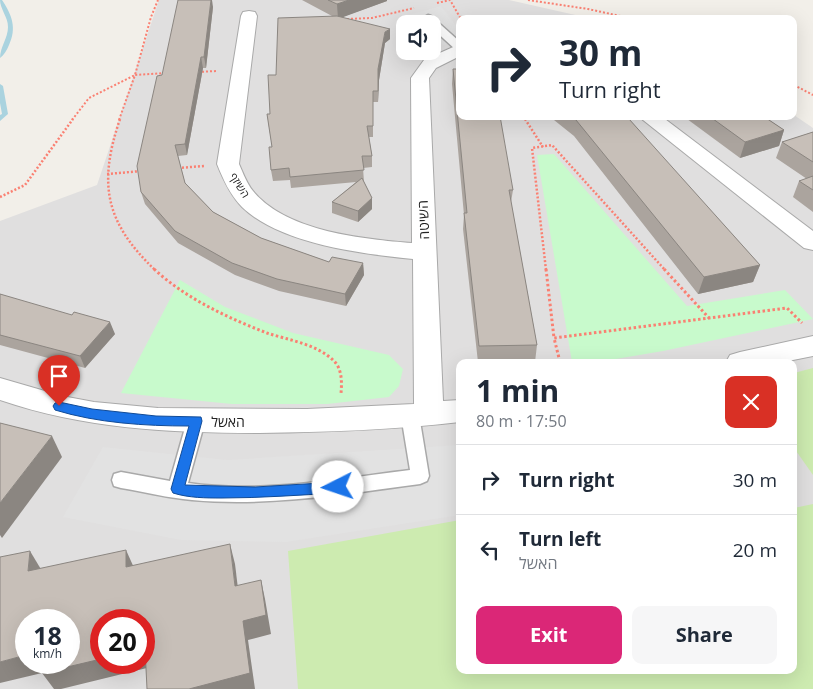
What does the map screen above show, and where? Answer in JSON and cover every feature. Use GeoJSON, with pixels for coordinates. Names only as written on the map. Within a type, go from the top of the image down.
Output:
{"type":"FeatureCollection","features":[{"type":"Feature","properties":{"kind":"street","name":"השיזף"},"geometry":{"type":"LineString","coordinates":[[249,16],[228,164],[233,177],[254,205],[293,226],[372,247],[424,252]]}},
{"type":"Feature","properties":{"kind":"street","name":"השיטה"},"geometry":{"type":"LineString","coordinates":[[419,414],[424,252],[420,78],[430,64],[456,51]]}},
{"type":"Feature","properties":{"kind":"street"},"geometry":{"type":"LineString","coordinates":[[653,120],[813,243]]}},
{"type":"Feature","properties":{"kind":"street"},"geometry":{"type":"LineString","coordinates":[[748,359],[810,337]]}},
{"type":"Feature","properties":{"kind":"street","name":"האשל"},"geometry":{"type":"LineString","coordinates":[[0,390],[27,399],[92,413],[156,421],[337,421],[456,411]]}},
{"type":"Feature","properties":{"kind":"lane"},"geometry":{"type":"LineString","coordinates":[[441,31],[456,45]]}},
{"type":"Feature","properties":{"kind":"lane"},"geometry":{"type":"LineString","coordinates":[[121,480],[192,492],[265,492],[338,487],[420,476],[419,414]]}},
{"type":"Feature","properties":{"kind":"lane"},"geometry":{"type":"LineString","coordinates":[[177,489],[196,421]]}},
{"type":"Feature","properties":{"kind":"path"},"geometry":{"type":"LineString","coordinates":[[158,0],[108,161],[109,201],[116,222],[130,244],[182,291],[259,329],[314,349],[333,360],[343,379],[337,421]]}},
{"type":"Feature","properties":{"kind":"path"},"geometry":{"type":"LineString","coordinates":[[430,5],[450,0],[459,15]]}},
{"type":"Feature","properties":{"kind":"path"},"geometry":{"type":"LineString","coordinates":[[528,0],[616,15]]}},
{"type":"Feature","properties":{"kind":"path"},"geometry":{"type":"LineString","coordinates":[[343,19],[372,18],[420,7]]}},
{"type":"Feature","properties":{"kind":"path"},"geometry":{"type":"LineString","coordinates":[[193,72],[241,71]]}},
{"type":"Feature","properties":{"kind":"path"},"geometry":{"type":"LineString","coordinates":[[0,197],[25,185],[89,98],[135,74],[174,73]]}},
{"type":"Feature","properties":{"kind":"path"},"geometry":{"type":"LineString","coordinates":[[797,86],[813,95]]}},
{"type":"Feature","properties":{"kind":"path"},"geometry":{"type":"LineString","coordinates":[[526,120],[543,147]]}},
{"type":"Feature","properties":{"kind":"path"},"geometry":{"type":"LineString","coordinates":[[559,359],[554,338],[532,148],[552,145],[708,318]]}},
{"type":"Feature","properties":{"kind":"path"},"geometry":{"type":"LineString","coordinates":[[173,168],[228,164]]}},
{"type":"Feature","properties":{"kind":"path"},"geometry":{"type":"LineString","coordinates":[[107,174],[145,171]]}},
{"type":"Feature","properties":{"kind":"path"},"geometry":{"type":"LineString","coordinates":[[554,338],[786,308],[810,337]]}},
{"type":"Feature","properties":{"kind":"shaded area"},"geometry":{"type":"Polygon","coordinates":[[[159,0],[509,0],[575,15],[456,15],[456,120],[797,120],[797,117],[813,128],[813,689],[0,689],[0,221],[97,185],[159,0]]]}},
{"type":"Feature","properties":{"kind":"shaded area"},"geometry":{"type":"Polygon","coordinates":[[[441,6],[456,26],[456,42],[443,45],[441,43],[441,15],[409,15],[441,6]]]}},
{"type":"Feature","properties":{"kind":"shaded area"},"geometry":{"type":"Polygon","coordinates":[[[456,445],[456,516],[286,542],[181,540],[63,517],[103,447],[227,460],[456,445]]]}},
{"type":"Feature","properties":{"kind":"green space"},"geometry":{"type":"Polygon","coordinates":[[[554,154],[687,306],[785,290],[813,319],[663,351],[616,359],[571,359],[537,155],[554,154]]]}},
{"type":"Feature","properties":{"kind":"green space"},"geometry":{"type":"Polygon","coordinates":[[[180,280],[225,307],[293,333],[389,355],[403,369],[399,386],[389,397],[327,404],[232,404],[121,393],[180,280]]]}},
{"type":"Feature","properties":{"kind":"green space"},"geometry":{"type":"Polygon","coordinates":[[[813,368],[813,475],[797,452],[797,372],[813,368]]]}},
{"type":"Feature","properties":{"kind":"green space"},"geometry":{"type":"Polygon","coordinates":[[[813,504],[813,689],[298,689],[288,551],[456,521],[456,674],[797,674],[797,507],[813,504]]]}},
{"type":"Feature","properties":{"kind":"building"},"geometry":{"type":"Polygon","coordinates":[[[178,0],[211,0],[204,57],[201,57],[185,144],[175,145],[185,183],[213,212],[261,238],[329,262],[332,257],[363,263],[345,294],[277,279],[232,263],[175,231],[141,192],[137,166],[157,76],[162,75],[178,0]]]}},
{"type":"Feature","properties":{"kind":"building"},"geometry":{"type":"Polygon","coordinates":[[[328,0],[349,0],[337,4],[328,0]]]}},
{"type":"Feature","properties":{"kind":"building"},"geometry":{"type":"Polygon","coordinates":[[[337,16],[390,29],[385,32],[378,69],[378,91],[373,91],[373,126],[367,126],[372,156],[362,156],[364,170],[290,177],[289,168],[271,170],[269,147],[272,147],[267,114],[270,114],[268,75],[276,75],[278,18],[337,16]]]}},
{"type":"Feature","properties":{"kind":"building"},"geometry":{"type":"Polygon","coordinates":[[[453,69],[456,69],[456,100],[453,69]]]}},
{"type":"Feature","properties":{"kind":"building"},"geometry":{"type":"Polygon","coordinates":[[[458,120],[501,120],[513,190],[509,190],[537,345],[479,346],[464,213],[467,213],[458,120]]]}},
{"type":"Feature","properties":{"kind":"building"},"geometry":{"type":"Polygon","coordinates":[[[576,120],[630,120],[760,265],[704,277],[576,120]]]}},
{"type":"Feature","properties":{"kind":"building"},"geometry":{"type":"Polygon","coordinates":[[[715,120],[769,120],[784,130],[745,142],[715,120]]]}},
{"type":"Feature","properties":{"kind":"building"},"geometry":{"type":"Polygon","coordinates":[[[813,132],[813,162],[782,142],[813,132]]]}},
{"type":"Feature","properties":{"kind":"building"},"geometry":{"type":"Polygon","coordinates":[[[813,176],[813,190],[799,181],[813,176]]]}},
{"type":"Feature","properties":{"kind":"building"},"geometry":{"type":"Polygon","coordinates":[[[362,178],[372,198],[358,211],[332,202],[362,178]]]}},
{"type":"Feature","properties":{"kind":"building"},"geometry":{"type":"Polygon","coordinates":[[[0,294],[72,315],[74,312],[110,322],[80,356],[0,335],[0,294]]]}},
{"type":"Feature","properties":{"kind":"building"},"geometry":{"type":"Polygon","coordinates":[[[0,423],[52,436],[0,503],[0,423]]]}},
{"type":"Feature","properties":{"kind":"building"},"geometry":{"type":"Polygon","coordinates":[[[230,544],[235,586],[261,580],[266,615],[243,621],[250,673],[189,689],[147,689],[146,674],[155,674],[155,609],[90,609],[90,662],[80,664],[80,609],[15,609],[15,658],[0,662],[0,557],[30,551],[28,571],[126,550],[126,567],[230,544]]]}},
{"type":"Feature","properties":{"kind":"waterway"},"geometry":{"type":"LineString","coordinates":[[0,1],[5,8],[10,22],[8,42],[0,56]]}},
{"type":"Feature","properties":{"kind":"waterway"},"geometry":{"type":"LineString","coordinates":[[0,86],[5,114],[0,119]]}},
{"type":"Feature","properties":{"kind":"route"},"geometry":{"type":"LineString","coordinates":[[59,406],[92,413],[156,421],[196,421],[177,489],[192,492],[255,493],[338,487]]}}]}
